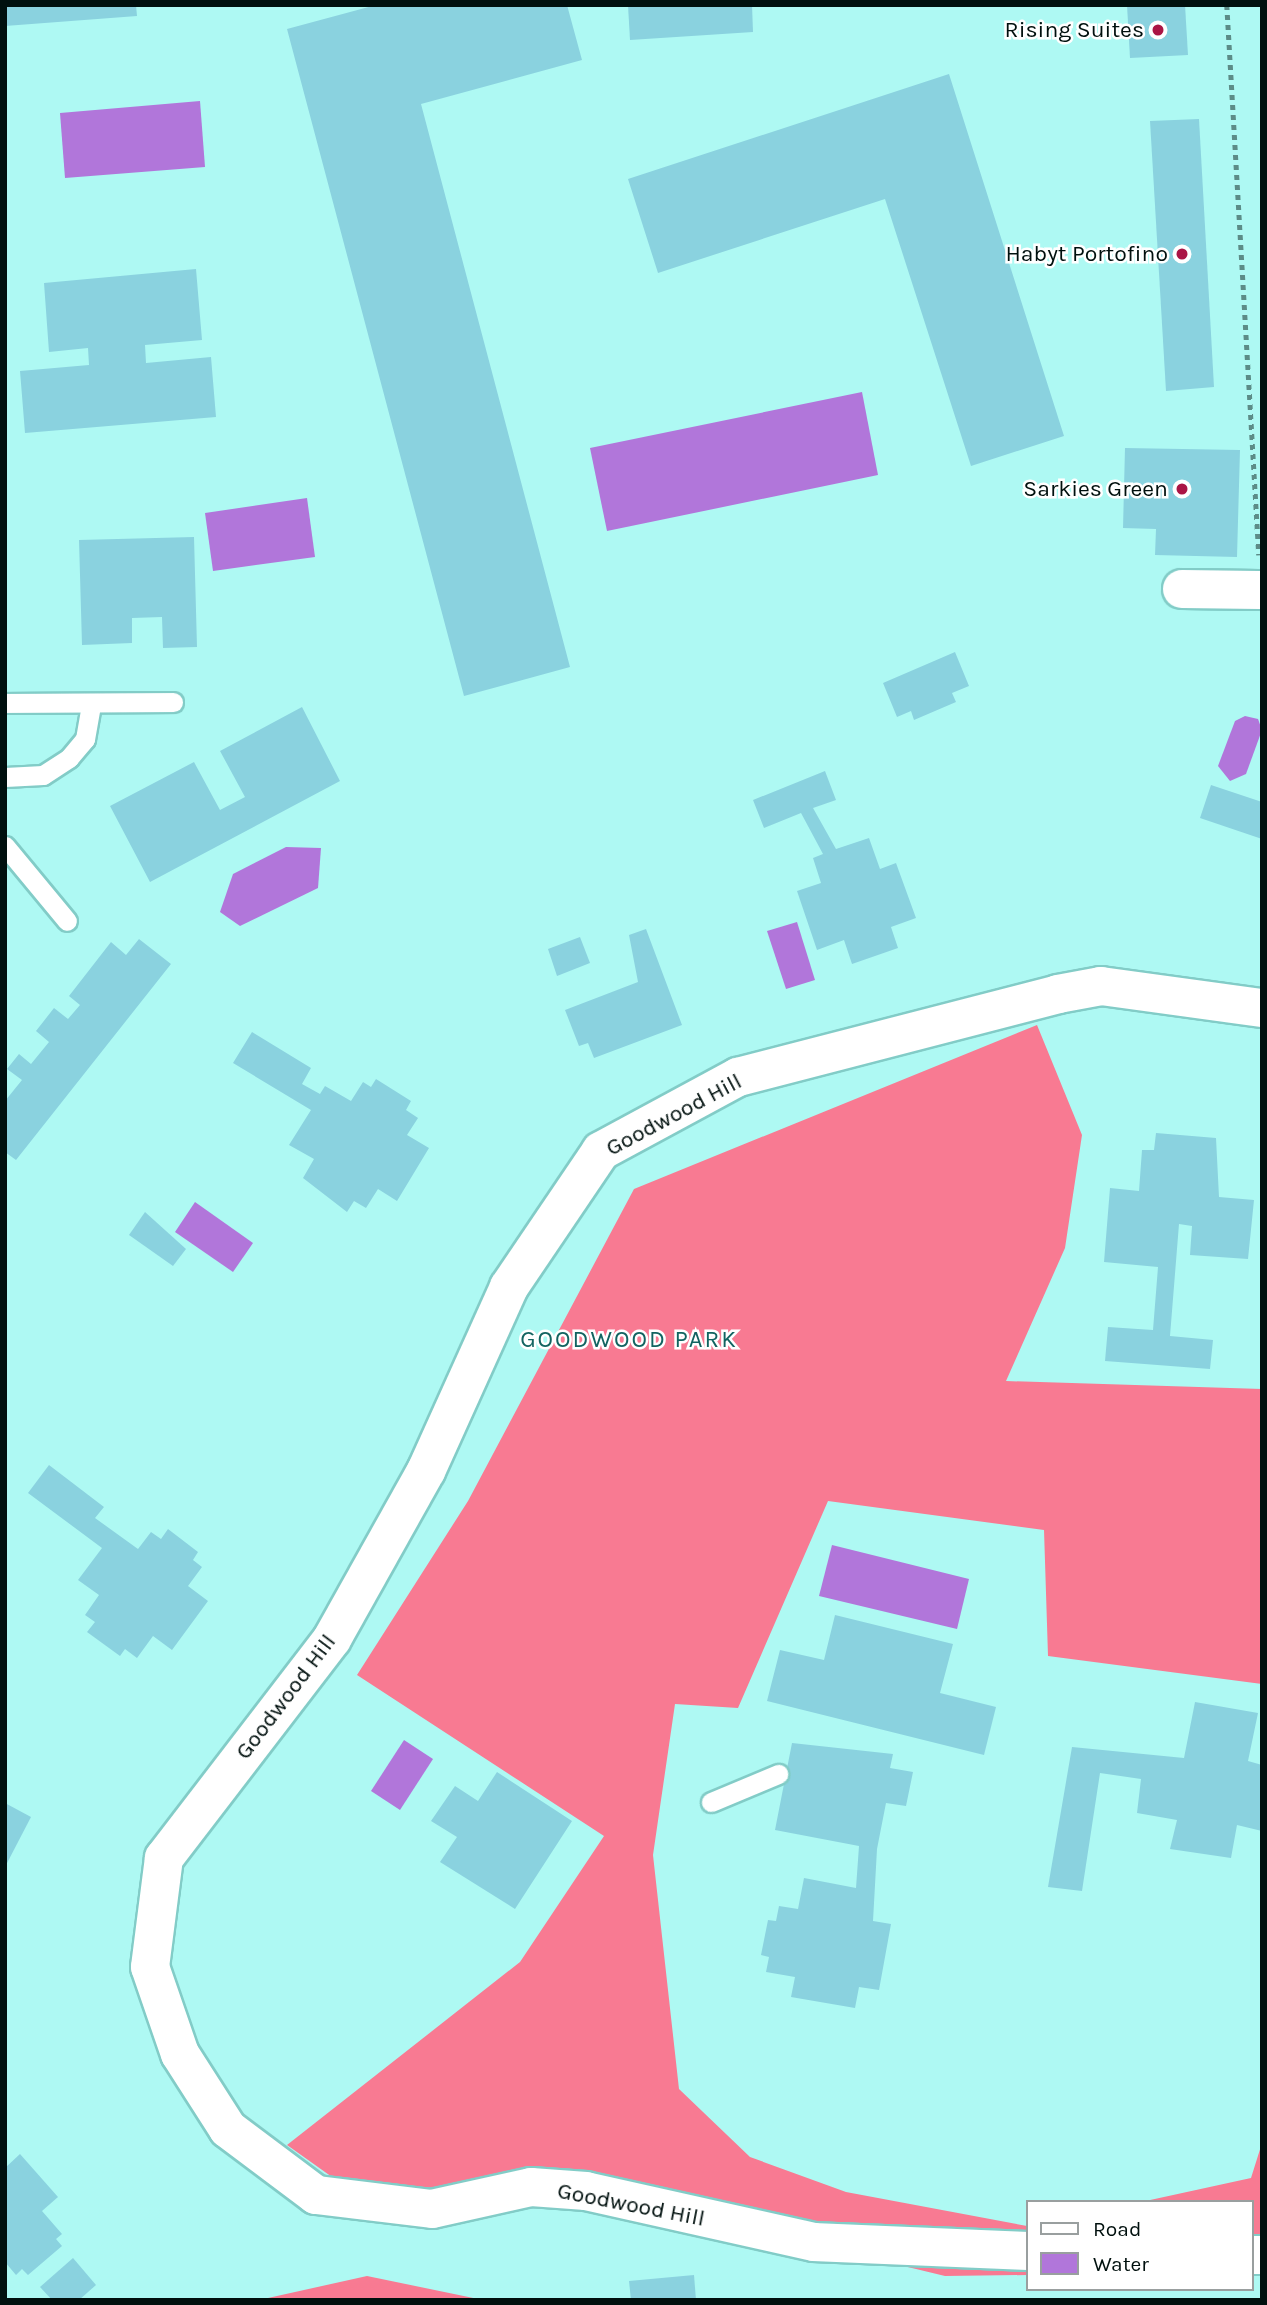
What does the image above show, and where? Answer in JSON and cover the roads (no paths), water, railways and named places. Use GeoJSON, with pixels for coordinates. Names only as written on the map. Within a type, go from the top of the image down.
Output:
{"type":"FeatureCollection","features":[{"type":"Feature","properties":{"kind":"street"},"geometry":{"type":"LineString","coordinates":[[1182,589],[1261,581]]}},
{"type":"Feature","properties":{"kind":"street","name":"Goodwood Hill"},"geometry":{"type":"LineString","coordinates":[[1026,2250],[814,2242],[586,2191],[531,2188],[432,2209],[316,2195],[228,2129],[180,2054],[150,1967],[164,1858],[332,1639],[426,1471],[509,1287],[601,1151],[738,1077],[1058,995],[1101,986],[1262,1009]]}},
{"type":"Feature","properties":{"kind":"lane"},"geometry":{"type":"LineString","coordinates":[[5,703],[91,706],[173,702]]}},
{"type":"Feature","properties":{"kind":"lane"},"geometry":{"type":"LineString","coordinates":[[5,777],[43,775],[69,758],[85,739],[91,706]]}},
{"type":"Feature","properties":{"kind":"lane"},"geometry":{"type":"LineString","coordinates":[[5,846],[67,921]]}},
{"type":"Feature","properties":{"kind":"lane"},"geometry":{"type":"LineString","coordinates":[[711,1802],[778,1774]]}},
{"type":"Feature","properties":{"kind":"water"},"geometry":{"type":"Polygon","coordinates":[[[200,101],[205,167],[65,178],[60,113],[200,101]]]}},
{"type":"Feature","properties":{"kind":"water"},"geometry":{"type":"Polygon","coordinates":[[[862,392],[878,475],[607,531],[590,448],[862,392]]]}},
{"type":"Feature","properties":{"kind":"water"},"geometry":{"type":"Polygon","coordinates":[[[307,498],[315,557],[213,571],[205,513],[307,498]]]}},
{"type":"Feature","properties":{"kind":"water"},"geometry":{"type":"Polygon","coordinates":[[[1245,716],[1258,719],[1262,730],[1246,774],[1230,781],[1218,766],[1235,721],[1245,716]]]}},
{"type":"Feature","properties":{"kind":"water"},"geometry":{"type":"Polygon","coordinates":[[[286,847],[321,848],[318,888],[240,926],[220,912],[233,874],[286,847]]]}},
{"type":"Feature","properties":{"kind":"water"},"geometry":{"type":"Polygon","coordinates":[[[797,922],[815,980],[786,989],[767,931],[797,922]]]}},
{"type":"Feature","properties":{"kind":"water"},"geometry":{"type":"Polygon","coordinates":[[[195,1202],[253,1243],[233,1272],[175,1232],[195,1202]]]}},
{"type":"Feature","properties":{"kind":"water"},"geometry":{"type":"Polygon","coordinates":[[[832,1545],[969,1579],[957,1629],[819,1596],[832,1545]]]}},
{"type":"Feature","properties":{"kind":"water"},"geometry":{"type":"Polygon","coordinates":[[[404,1740],[433,1759],[400,1810],[371,1791],[404,1740]]]}},
{"type":"Feature","properties":{"kind":"place","name":"Rising Suites"},"geometry":{"type":"Point","coordinates":[1158,30]}},
{"type":"Feature","properties":{"kind":"place","name":"Habyt Portofino"},"geometry":{"type":"Point","coordinates":[1182,254]}},
{"type":"Feature","properties":{"kind":"place","name":"Sarkies Green"},"geometry":{"type":"Point","coordinates":[1182,489]}},
{"type":"Feature","properties":{"kind":"district","name":"GOODWOOD PARK"},"geometry":{"type":"Point","coordinates":[629,1340]}}]}
